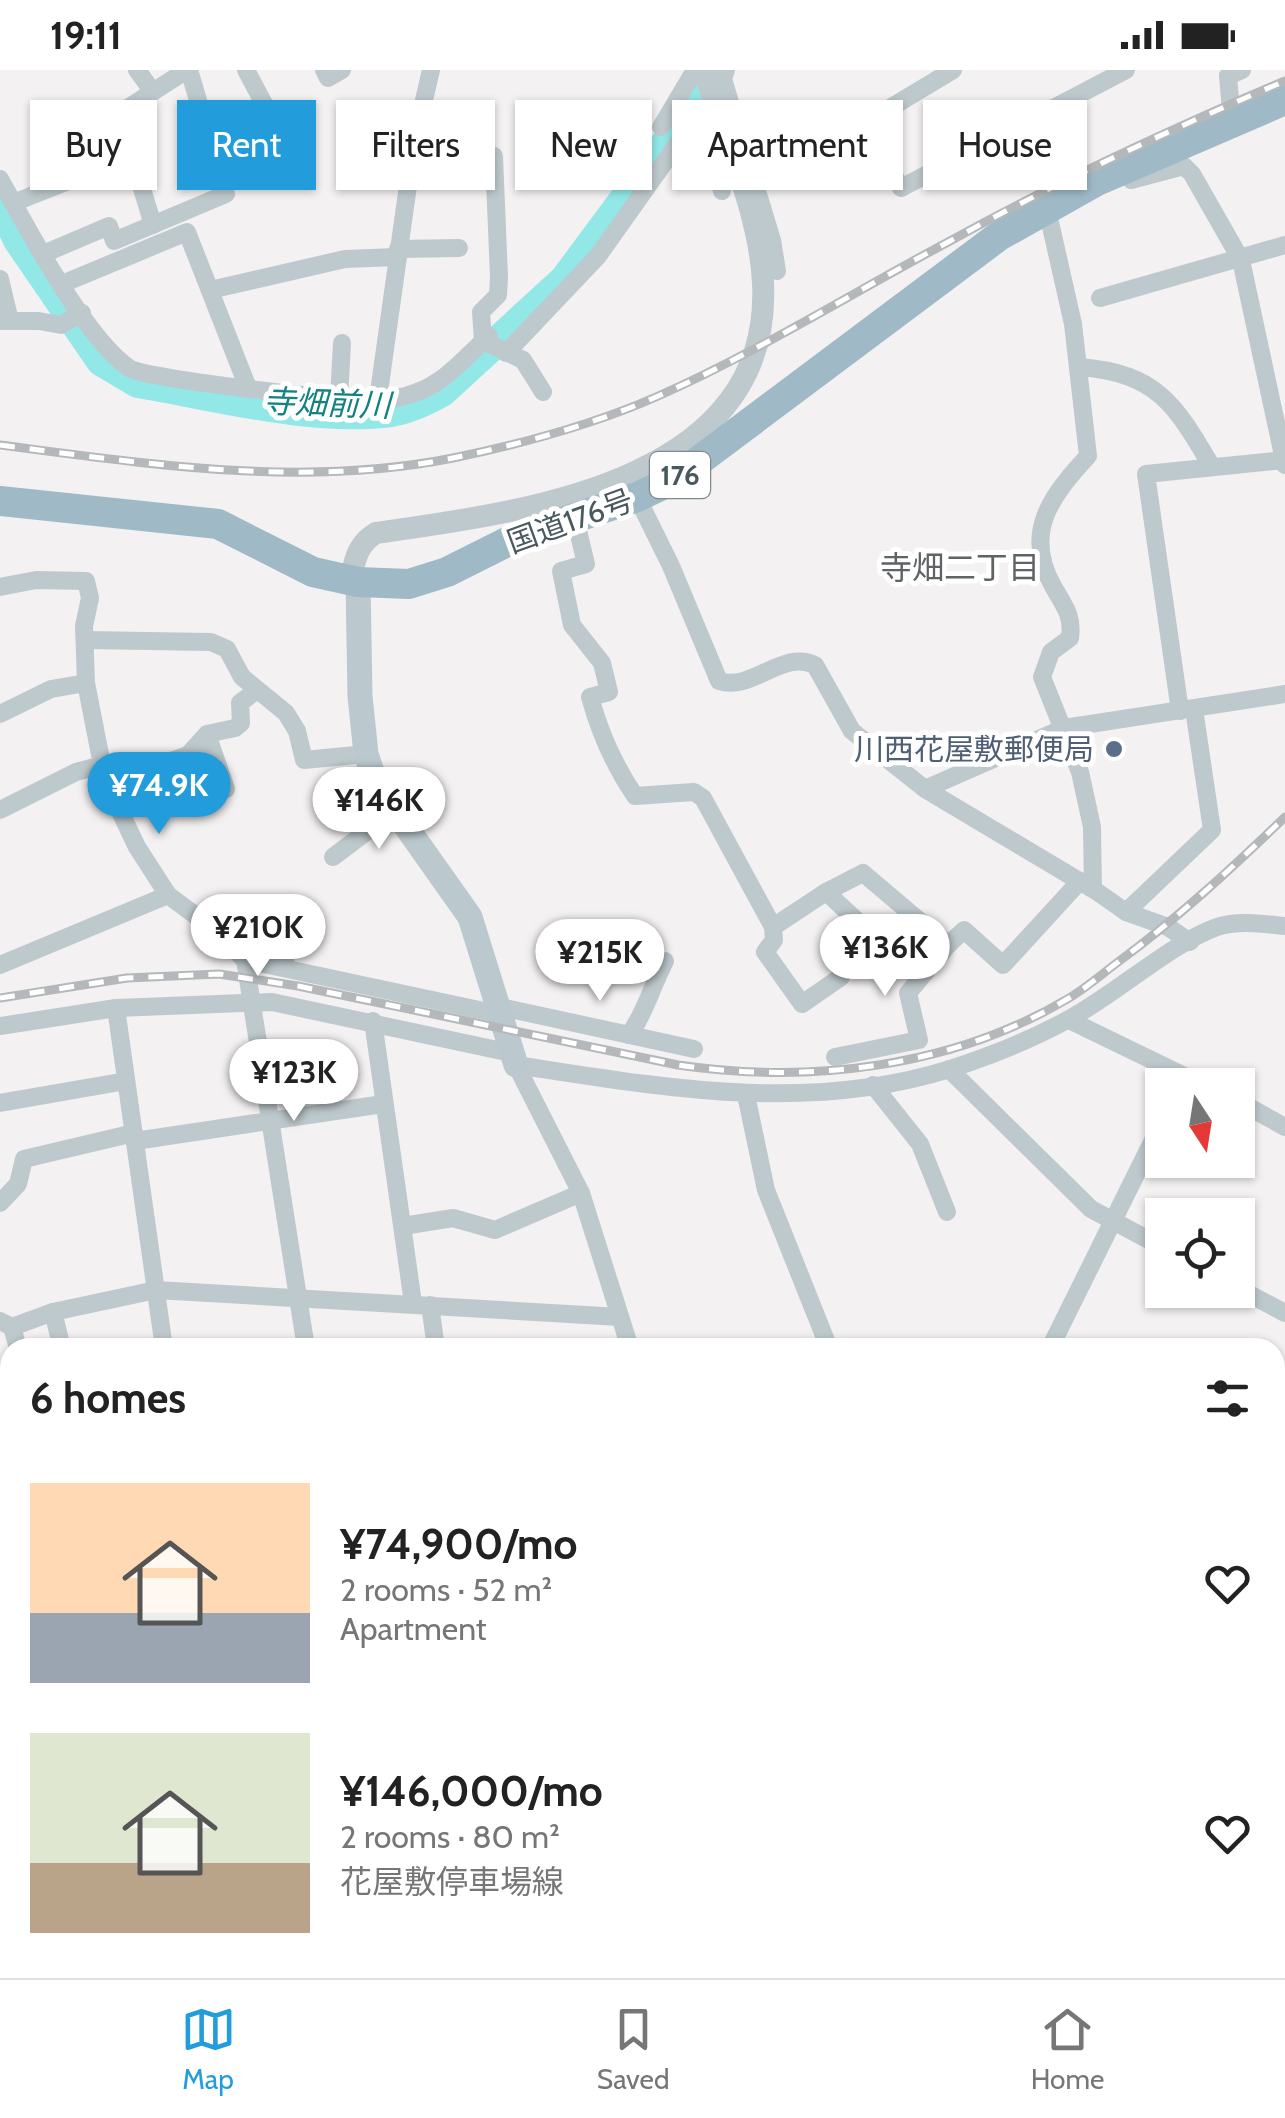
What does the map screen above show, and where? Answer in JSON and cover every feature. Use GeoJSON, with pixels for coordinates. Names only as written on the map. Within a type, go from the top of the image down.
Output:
{"type":"FeatureCollection","features":[{"type":"Feature","properties":{"kind":"highway","name":"国道176号"},"geometry":{"type":"LineString","coordinates":[[0,501],[218,524],[313,572],[354,582],[409,584],[447,572],[515,538],[637,497],[673,480],[999,236],[1097,181],[1285,100]]}},
{"type":"Feature","properties":{"kind":"main road"},"geometry":{"type":"LineString","coordinates":[[354,582],[366,754],[376,784],[470,917],[513,1059]]}},
{"type":"Feature","properties":{"kind":"street"},"geometry":{"type":"LineString","coordinates":[[136,70],[153,92]]}},
{"type":"Feature","properties":{"kind":"street"},"geometry":{"type":"LineString","coordinates":[[154,225],[129,146],[115,140],[109,120],[188,70],[197,100]]}},
{"type":"Feature","properties":{"kind":"street"},"geometry":{"type":"LineString","coordinates":[[246,70],[262,100]]}},
{"type":"Feature","properties":{"kind":"street"},"geometry":{"type":"LineString","coordinates":[[324,70],[328,78],[342,70]]}},
{"type":"Feature","properties":{"kind":"street"},"geometry":{"type":"LineString","coordinates":[[378,400],[414,143],[430,70]]}},
{"type":"Feature","properties":{"kind":"street"},"geometry":{"type":"LineString","coordinates":[[677,100],[695,70]]}},
{"type":"Feature","properties":{"kind":"street"},"geometry":{"type":"LineString","coordinates":[[354,582],[357,552],[364,540],[376,533],[480,520],[528,509],[662,459],[720,414],[740,383],[754,350],[762,315],[763,284],[755,232],[704,70]]}},
{"type":"Feature","properties":{"kind":"street"},"geometry":{"type":"LineString","coordinates":[[726,70],[723,79],[772,240],[777,271]]}},
{"type":"Feature","properties":{"kind":"street"},"geometry":{"type":"LineString","coordinates":[[953,70],[865,124],[901,188],[1126,70]]}},
{"type":"Feature","properties":{"kind":"street"},"geometry":{"type":"LineString","coordinates":[[1232,122],[1228,76],[1242,70]]}},
{"type":"Feature","properties":{"kind":"street"},"geometry":{"type":"LineString","coordinates":[[0,179],[62,284],[131,380],[378,400],[418,392],[441,380],[492,345],[598,256],[672,152]]}},
{"type":"Feature","properties":{"kind":"street"},"geometry":{"type":"LineString","coordinates":[[1097,181],[1119,184],[1184,166],[1192,174],[1241,260],[1285,462],[1146,474],[1212,830],[1126,912]]}},
{"type":"Feature","properties":{"kind":"street"},"geometry":{"type":"LineString","coordinates":[[495,180],[498,295],[479,318],[492,345],[530,366],[544,392]]}},
{"type":"Feature","properties":{"kind":"street"},"geometry":{"type":"LineString","coordinates":[[13,203],[46,190]]}},
{"type":"Feature","properties":{"kind":"street"},"geometry":{"type":"LineString","coordinates":[[43,254],[109,226],[114,241],[226,194],[225,190]]}},
{"type":"Feature","properties":{"kind":"street"},"geometry":{"type":"LineString","coordinates":[[835,1057],[919,1040],[908,993],[964,930],[1002,965],[1086,885],[1092,826],[1080,772],[1042,677],[1051,652],[1070,638],[1073,619],[1051,583],[1040,554],[1043,516],[1062,484],[1088,456],[1074,324],[1047,209]]}},
{"type":"Feature","properties":{"kind":"street"},"geometry":{"type":"LineString","coordinates":[[62,284],[187,232],[248,388]]}},
{"type":"Feature","properties":{"kind":"street"},"geometry":{"type":"LineString","coordinates":[[1100,298],[1285,245]]}},
{"type":"Feature","properties":{"kind":"street"},"geometry":{"type":"LineString","coordinates":[[210,290],[345,259],[459,248]]}},
{"type":"Feature","properties":{"kind":"street"},"geometry":{"type":"LineString","coordinates":[[0,279],[5,321],[66,324],[82,313]]}},
{"type":"Feature","properties":{"kind":"street"},"geometry":{"type":"LineString","coordinates":[[338,398],[342,343]]}},
{"type":"Feature","properties":{"kind":"street"},"geometry":{"type":"LineString","coordinates":[[1264,358],[1285,354]]}},
{"type":"Feature","properties":{"kind":"street"},"geometry":{"type":"LineString","coordinates":[[1079,367],[1112,370],[1148,383],[1183,418],[1212,467]]}},
{"type":"Feature","properties":{"kind":"street"},"geometry":{"type":"LineString","coordinates":[[637,497],[720,680],[734,683],[793,660],[810,662],[852,731],[925,789],[1126,912],[1168,926],[1190,942]]}},
{"type":"Feature","properties":{"kind":"street"},"geometry":{"type":"LineString","coordinates":[[575,518],[586,564],[561,572],[572,626],[602,663],[609,692],[590,698],[609,753],[636,796],[694,792],[703,798],[773,927],[774,940],[765,952],[802,1004],[841,978]]}},
{"type":"Feature","properties":{"kind":"street"},"geometry":{"type":"LineString","coordinates":[[0,587],[36,580],[86,582],[90,598],[84,640],[86,682],[103,770],[137,848],[168,895],[211,927],[245,960],[694,1049]]}},
{"type":"Feature","properties":{"kind":"street"},"geometry":{"type":"LineString","coordinates":[[84,640],[211,642],[228,649],[242,677],[286,714],[297,731],[304,760],[366,754]]}},
{"type":"Feature","properties":{"kind":"street"},"geometry":{"type":"LineString","coordinates":[[0,714],[51,689],[86,682]]}},
{"type":"Feature","properties":{"kind":"street"},"geometry":{"type":"LineString","coordinates":[[0,810],[76,772],[171,761],[188,754],[207,734],[235,728],[241,722],[240,704],[257,690]]}},
{"type":"Feature","properties":{"kind":"street"},"geometry":{"type":"LineString","coordinates":[[925,789],[1064,728],[1285,694]]}},
{"type":"Feature","properties":{"kind":"street"},"geometry":{"type":"LineString","coordinates":[[207,734],[226,789]]}},
{"type":"Feature","properties":{"kind":"street"},"geometry":{"type":"LineString","coordinates":[[333,856],[394,811]]}},
{"type":"Feature","properties":{"kind":"street"},"geometry":{"type":"LineString","coordinates":[[773,927],[863,873],[948,945]]}},
{"type":"Feature","properties":{"kind":"street"},"geometry":{"type":"LineString","coordinates":[[826,892],[867,930]]}},
{"type":"Feature","properties":{"kind":"street"},"geometry":{"type":"LineString","coordinates":[[0,964],[168,895]]}},
{"type":"Feature","properties":{"kind":"street"},"geometry":{"type":"LineString","coordinates":[[284,968],[292,914]]}},
{"type":"Feature","properties":{"kind":"street"},"geometry":{"type":"LineString","coordinates":[[0,1026],[116,1008],[272,1002],[372,1022],[513,1059],[688,1091],[802,1094],[874,1085],[948,1069],[1069,1020],[1218,927],[1285,926]]}},
{"type":"Feature","properties":{"kind":"street"},"geometry":{"type":"LineString","coordinates":[[245,960],[304,1338]]}},
{"type":"Feature","properties":{"kind":"street"},"geometry":{"type":"LineString","coordinates":[[628,1035],[641,1019],[648,993],[665,961]]}},
{"type":"Feature","properties":{"kind":"street"},"geometry":{"type":"LineString","coordinates":[[116,1008],[163,1338]]}},
{"type":"Feature","properties":{"kind":"street"},"geometry":{"type":"LineString","coordinates":[[1069,1020],[1158,1068]]}},
{"type":"Feature","properties":{"kind":"street"},"geometry":{"type":"LineString","coordinates":[[372,1022],[403,1226],[433,1338]]}},
{"type":"Feature","properties":{"kind":"street"},"geometry":{"type":"LineString","coordinates":[[513,1059],[581,1193],[627,1338]]}},
{"type":"Feature","properties":{"kind":"street"},"geometry":{"type":"LineString","coordinates":[[948,1069],[1091,1210],[1145,1238]]}},
{"type":"Feature","properties":{"kind":"street"},"geometry":{"type":"LineString","coordinates":[[0,1103],[126,1081]]}},
{"type":"Feature","properties":{"kind":"street"},"geometry":{"type":"LineString","coordinates":[[874,1085],[920,1144],[947,1212]]}},
{"type":"Feature","properties":{"kind":"street"},"geometry":{"type":"LineString","coordinates":[[746,1095],[766,1190],[825,1338]]}},
{"type":"Feature","properties":{"kind":"street"},"geometry":{"type":"LineString","coordinates":[[0,1204],[18,1184],[24,1159],[134,1137],[383,1104]]}},
{"type":"Feature","properties":{"kind":"street"},"geometry":{"type":"LineString","coordinates":[[1255,1110],[1285,1127]]}},
{"type":"Feature","properties":{"kind":"street"},"geometry":{"type":"LineString","coordinates":[[1055,1338],[1145,1158]]}},
{"type":"Feature","properties":{"kind":"street"},"geometry":{"type":"LineString","coordinates":[[403,1226],[454,1218],[495,1230],[581,1193]]}},
{"type":"Feature","properties":{"kind":"street"},"geometry":{"type":"LineString","coordinates":[[6,1324],[156,1290],[620,1317]]}},
{"type":"Feature","properties":{"kind":"street"},"geometry":{"type":"LineString","coordinates":[[1255,1297],[1285,1314]]}},
{"type":"Feature","properties":{"kind":"street"},"geometry":{"type":"LineString","coordinates":[[53,1312],[60,1338]]}},
{"type":"Feature","properties":{"kind":"waterway","name":"寺畑前川"},"geometry":{"type":"LineString","coordinates":[[0,202],[18,240],[101,361],[138,383],[297,411],[391,412],[442,392],[565,279],[700,97],[715,70]]}},
{"type":"Feature","properties":{"kind":"railway"},"geometry":{"type":"LineString","coordinates":[[0,445],[226,470],[340,471],[453,458],[556,433],[694,380],[1032,197],[1285,81]]}},
{"type":"Feature","properties":{"kind":"railway"},"geometry":{"type":"LineString","coordinates":[[0,998],[127,978],[219,974],[298,986],[678,1065],[778,1072],[879,1065],[977,1041],[1069,998],[1183,910],[1285,817]]}},
{"type":"Feature","properties":{"kind":"place","name":"川西花屋敷郵便局"},"geometry":{"type":"Point","coordinates":[1114,749]}},
{"type":"Feature","properties":{"kind":"district","name":"寺畑二丁目"},"geometry":{"type":"Point","coordinates":[960,567]}}]}
